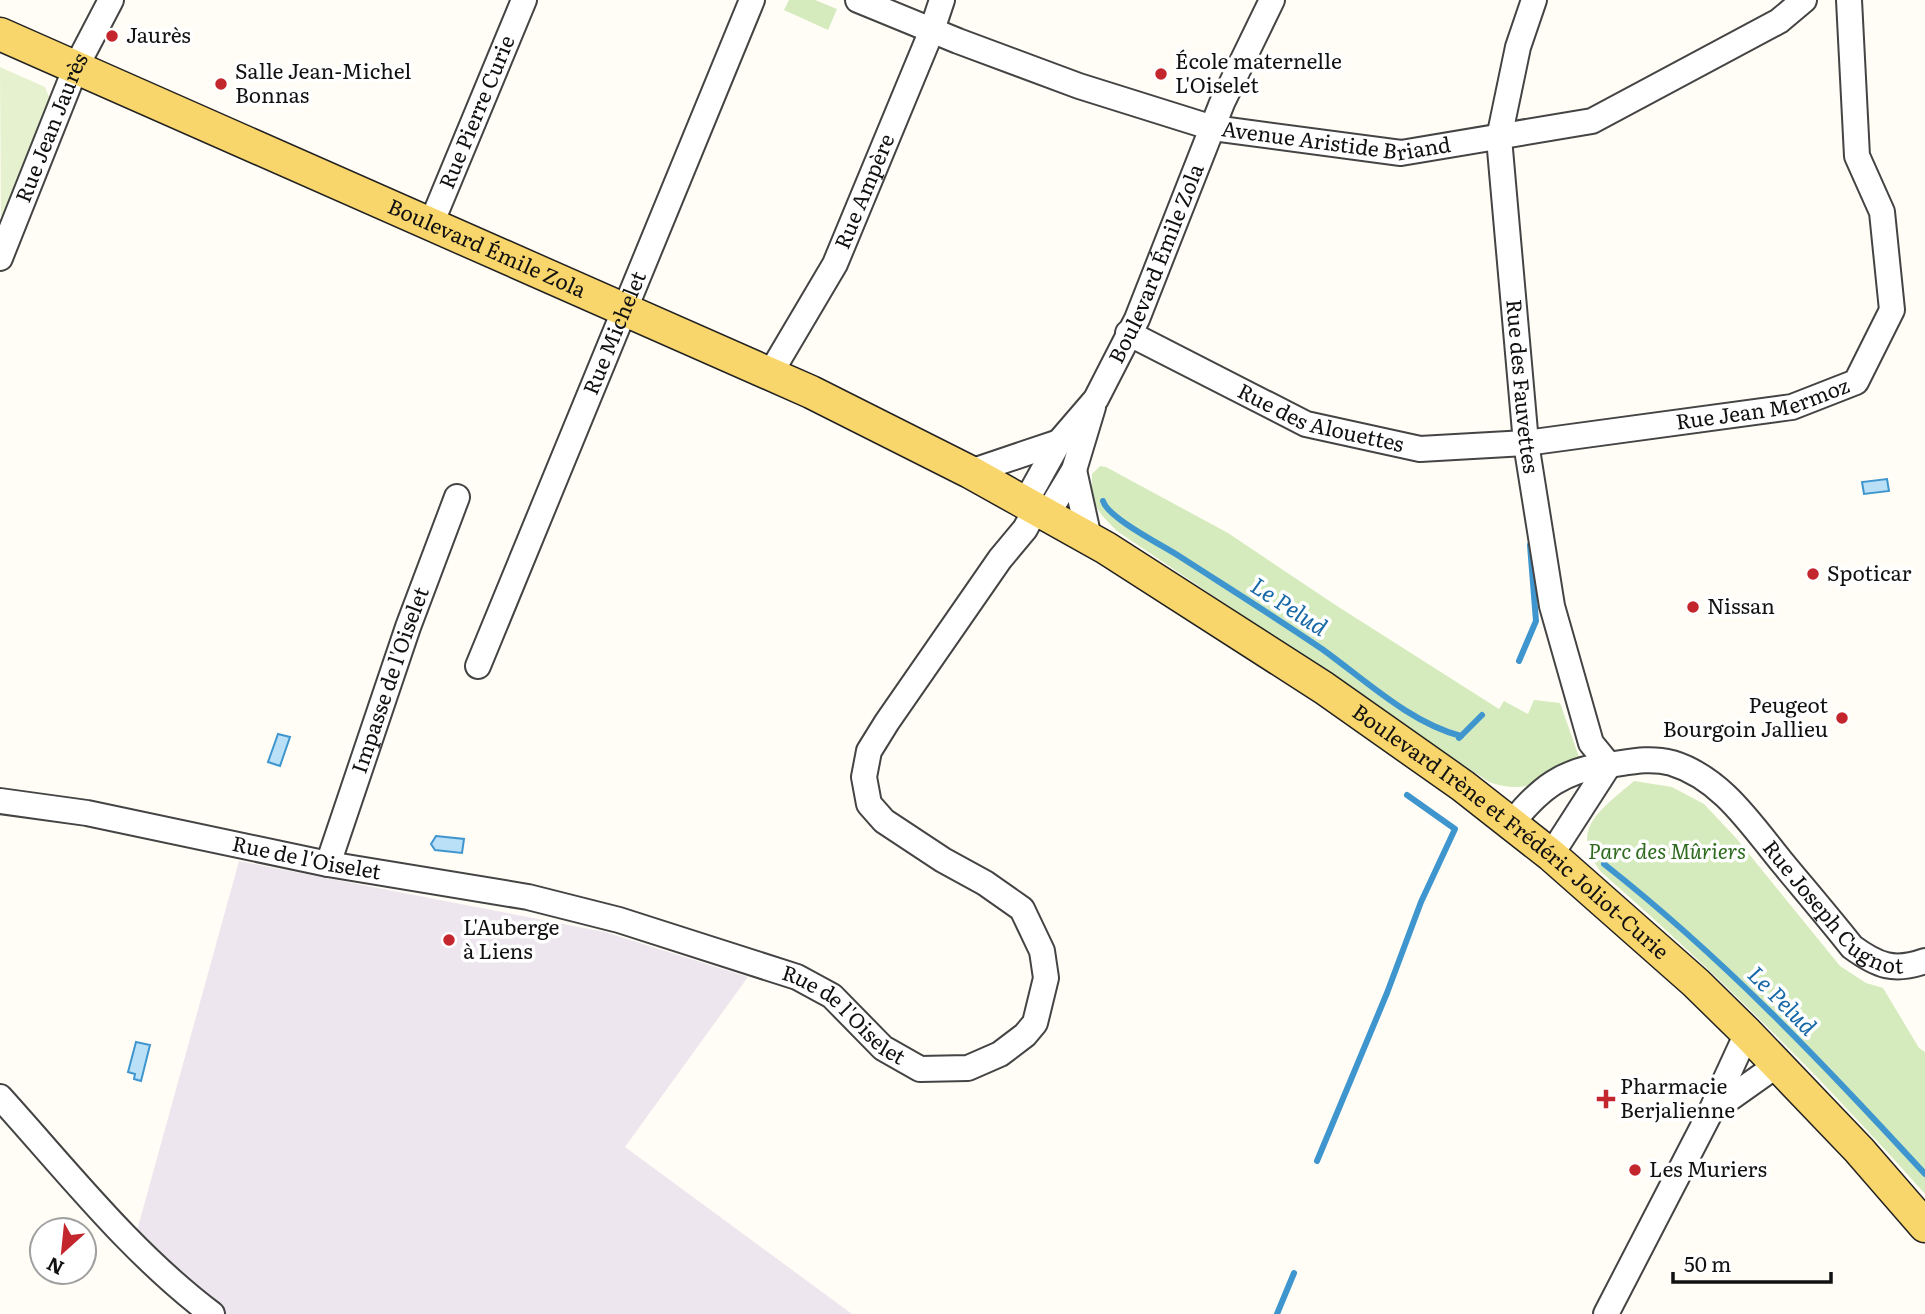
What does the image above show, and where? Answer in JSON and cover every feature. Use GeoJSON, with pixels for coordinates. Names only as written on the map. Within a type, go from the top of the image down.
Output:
{"type":"FeatureCollection","features":[{"type":"Feature","properties":{"kind":"main road","name":"Boulevard Émile Zola"},"geometry":{"type":"LineString","coordinates":[[0,34],[811,392],[970,472],[1036,509]]}},
{"type":"Feature","properties":{"kind":"main road","name":"Boulevard Irène et Frédéric Joliot-Curie"},"geometry":{"type":"LineString","coordinates":[[1036,509],[1089,538],[1283,660],[1512,823],[1696,983],[1859,1150],[1925,1226]]}},
{"type":"Feature","properties":{"kind":"street","name":"Rue Jean Jaurès"},"geometry":{"type":"LineString","coordinates":[[0,258],[76,67],[111,0]]}},
{"type":"Feature","properties":{"kind":"street","name":"Rue Pierre Curie"},"geometry":{"type":"LineString","coordinates":[[431,224],[524,0]]}},
{"type":"Feature","properties":{"kind":"street","name":"Rue Michelet"},"geometry":{"type":"LineString","coordinates":[[478,666],[752,0]]}},
{"type":"Feature","properties":{"kind":"street","name":"Avenue Aristide Briand"},"geometry":{"type":"LineString","coordinates":[[858,0],[1079,86],[1213,128],[1401,153],[1592,121],[1779,21],[1804,0]]}},
{"type":"Feature","properties":{"kind":"street","name":"Rue Ampère"},"geometry":{"type":"LineString","coordinates":[[770,374],[835,264],[942,0]]}},
{"type":"Feature","properties":{"kind":"street","name":"Boulevard Émile Zola"},"geometry":{"type":"LineString","coordinates":[[1036,509],[1074,470],[1096,399],[1137,319],[1222,103],[1272,0]]}},
{"type":"Feature","properties":{"kind":"street","name":"Rue des Fauvettes"},"geometry":{"type":"LineString","coordinates":[[1534,0],[1518,47],[1499,138],[1526,443],[1552,606],[1591,743],[1609,765]]}},
{"type":"Feature","properties":{"kind":"street","name":"Rue Jean Mermoz"},"geometry":{"type":"LineString","coordinates":[[1526,443],[1792,407],[1856,382],[1892,310],[1882,212],[1857,156],[1849,0]]}},
{"type":"Feature","properties":{"kind":"street","name":"Rue des Alouettes"},"geometry":{"type":"LineString","coordinates":[[1128,333],[1306,424],[1420,449],[1526,443]]}},
{"type":"Feature","properties":{"kind":"street","name":"Boulevard Émile Zola"},"geometry":{"type":"LineString","coordinates":[[1036,509],[1059,442],[1096,399]]}},
{"type":"Feature","properties":{"kind":"street","name":"Boulevard Émile Zola"},"geometry":{"type":"LineString","coordinates":[[970,472],[1059,442]]}},
{"type":"Feature","properties":{"kind":"street","name":"Boulevard Émile Zola"},"geometry":{"type":"LineString","coordinates":[[1074,470],[1089,538]]}},
{"type":"Feature","properties":{"kind":"street","name":"Impasse de l'Oiselet"},"geometry":{"type":"LineString","coordinates":[[328,864],[408,627],[457,497]]}},
{"type":"Feature","properties":{"kind":"street","name":"Rue de l'Oiselet"},"geometry":{"type":"LineString","coordinates":[[0,801],[87,813],[328,864],[528,897],[619,920],[797,977],[832,996],[883,1048],[920,1069],[968,1068],[1000,1054],[1026,1035],[1035,1023],[1046,978],[1042,951],[1022,909],[884,821],[869,804],[864,777],[869,751],[887,722],[993,569],[1025,529],[1036,509]]}},
{"type":"Feature","properties":{"kind":"street","name":"Rue Joseph Cugnot"},"geometry":{"type":"LineString","coordinates":[[1512,823],[1531,800],[1551,783],[1591,766],[1633,760],[1673,764],[1700,776],[1733,802],[1853,947],[1868,959],[1898,968],[1925,961]]}},
{"type":"Feature","properties":{"kind":"street"},"geometry":{"type":"LineString","coordinates":[[1551,855],[1609,765]]}},
{"type":"Feature","properties":{"kind":"street"},"geometry":{"type":"LineString","coordinates":[[1606,1314],[1712,1111],[1747,1033]]}},
{"type":"Feature","properties":{"kind":"street"},"geometry":{"type":"LineString","coordinates":[[1712,1111],[1777,1065]]}},
{"type":"Feature","properties":{"kind":"street"},"geometry":{"type":"LineString","coordinates":[[0,1097],[134,1245],[188,1296],[212,1314]]}},
{"type":"Feature","properties":{"kind":"shaded area"},"geometry":{"type":"Polygon","coordinates":[[[239,861],[605,932],[748,977],[625,1147],[852,1314],[211,1314],[133,1245],[239,861]]]}},
{"type":"Feature","properties":{"kind":"green space"},"geometry":{"type":"Polygon","coordinates":[[[789,0],[815,0],[837,9],[828,30],[784,10],[789,0]]]}},
{"type":"Feature","properties":{"kind":"green space"},"geometry":{"type":"Polygon","coordinates":[[[0,67],[45,87],[50,99],[1,225],[0,67]]]}},
{"type":"Feature","properties":{"kind":"green space"},"geometry":{"type":"Polygon","coordinates":[[[1100,466],[1228,533],[1499,709],[1504,701],[1528,714],[1534,700],[1560,703],[1579,757],[1537,783],[1515,787],[1489,782],[1117,531],[1100,512],[1094,500],[1092,474],[1100,466]]]}},
{"type":"Feature","properties":{"kind":"green space","name":"Parc des Mûriers"},"geometry":{"type":"Polygon","coordinates":[[[1634,781],[1672,787],[1704,804],[1736,838],[1840,966],[1866,983],[1883,988],[1919,1048],[1925,1052],[1925,1194],[1769,1028],[1601,872],[1591,857],[1587,844],[1588,832],[1601,811],[1634,781]]]}},
{"type":"Feature","properties":{"kind":"water"},"geometry":{"type":"Polygon","coordinates":[[[1887,479],[1889,491],[1864,494],[1862,482],[1887,479]]]}},
{"type":"Feature","properties":{"kind":"water"},"geometry":{"type":"Polygon","coordinates":[[[278,734],[290,737],[280,766],[268,762],[278,734]]]}},
{"type":"Feature","properties":{"kind":"water"},"geometry":{"type":"Polygon","coordinates":[[[436,836],[464,839],[462,853],[435,850],[431,844],[436,836]]]}},
{"type":"Feature","properties":{"kind":"water"},"geometry":{"type":"Polygon","coordinates":[[[136,1042],[150,1045],[141,1081],[134,1079],[135,1074],[128,1072],[136,1042]]]}},
{"type":"Feature","properties":{"kind":"waterway","name":"Le Pelud"},"geometry":{"type":"LineString","coordinates":[[1103,501],[1107,508],[1125,523],[1322,649],[1406,711],[1442,730],[1461,736]]}},
{"type":"Feature","properties":{"kind":"waterway","name":"Le Pelud"},"geometry":{"type":"LineString","coordinates":[[1519,661],[1536,621],[1530,545]]}},
{"type":"Feature","properties":{"kind":"waterway","name":"Le Pelud"},"geometry":{"type":"LineString","coordinates":[[1459,738],[1482,715]]}},
{"type":"Feature","properties":{"kind":"waterway","name":"Le Pelud"},"geometry":{"type":"LineString","coordinates":[[1317,1161],[1387,993],[1421,902],[1455,829],[1407,795]]}},
{"type":"Feature","properties":{"kind":"waterway","name":"Le Pelud"},"geometry":{"type":"LineString","coordinates":[[1604,864],[1689,936],[1770,1012],[1925,1174]]}},
{"type":"Feature","properties":{"kind":"waterway","name":"Le Pelud"},"geometry":{"type":"LineString","coordinates":[[1277,1314],[1294,1273]]}},
{"type":"Feature","properties":{"kind":"place","name":"Jaurès"},"geometry":{"type":"Point","coordinates":[112,36]}},
{"type":"Feature","properties":{"kind":"place","name":"École maternelle L'Oiselet"},"geometry":{"type":"Point","coordinates":[1161,74]}},
{"type":"Feature","properties":{"kind":"place","name":"Salle Jean-Michel Bonnas"},"geometry":{"type":"Point","coordinates":[221,84]}},
{"type":"Feature","properties":{"kind":"place","name":"Spoticar"},"geometry":{"type":"Point","coordinates":[1813,574]}},
{"type":"Feature","properties":{"kind":"place","name":"Nissan"},"geometry":{"type":"Point","coordinates":[1693,607]}},
{"type":"Feature","properties":{"kind":"place","name":"Peugeot Bourgoin Jallieu"},"geometry":{"type":"Point","coordinates":[1842,718]}},
{"type":"Feature","properties":{"kind":"place","name":"L'Auberge à Liens"},"geometry":{"type":"Point","coordinates":[449,940]}},
{"type":"Feature","properties":{"kind":"place","name":"Pharmacie Berjalienne"},"geometry":{"type":"Point","coordinates":[1606,1099]}},
{"type":"Feature","properties":{"kind":"place","name":"Les Muriers"},"geometry":{"type":"Point","coordinates":[1635,1170]}}]}
